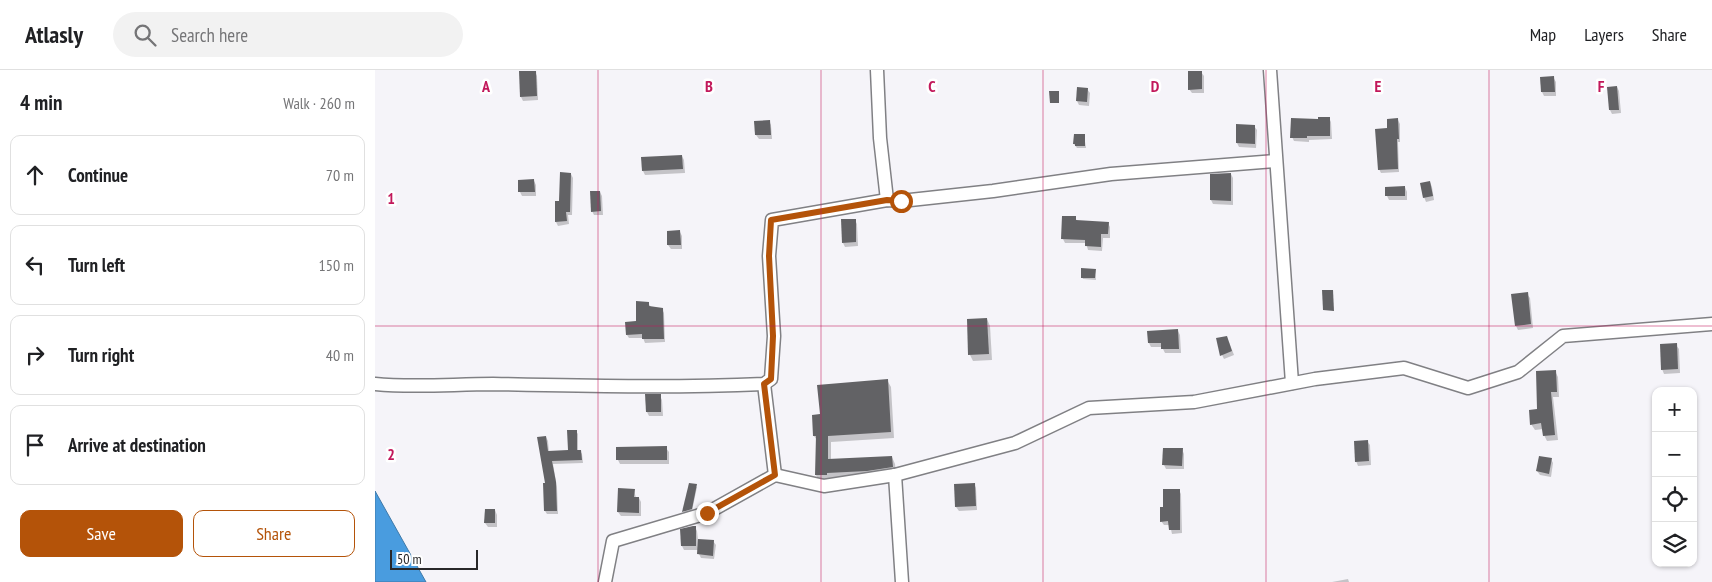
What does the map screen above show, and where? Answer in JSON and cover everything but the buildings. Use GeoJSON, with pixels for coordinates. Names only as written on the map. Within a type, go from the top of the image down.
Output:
{"type":"FeatureCollection","features":[{"type":"Feature","properties":{"kind":"street"},"geometry":{"type":"LineString","coordinates":[[877,70],[880,138],[887,200]]}},
{"type":"Feature","properties":{"kind":"street"},"geometry":{"type":"LineString","coordinates":[[1270,70],[1292,383]]}},
{"type":"Feature","properties":{"kind":"street"},"geometry":{"type":"LineString","coordinates":[[375,384],[401,387],[463,384],[692,387],[764,384],[771,379],[773,336],[769,256],[771,220],[887,200],[901,201],[993,191],[1111,174],[1275,161]]}},
{"type":"Feature","properties":{"kind":"street"},"geometry":{"type":"LineString","coordinates":[[605,582],[613,541],[707,513],[775,475],[824,486],[895,475],[1015,443],[1089,408],[1194,402],[1292,383],[1404,368],[1468,388],[1518,372],[1563,336],[1712,324]]}},
{"type":"Feature","properties":{"kind":"street"},"geometry":{"type":"LineString","coordinates":[[764,384],[775,475]]}},
{"type":"Feature","properties":{"kind":"street"},"geometry":{"type":"LineString","coordinates":[[895,475],[902,582]]}},
{"type":"Feature","properties":{"kind":"water"},"geometry":{"type":"Polygon","coordinates":[[[375,491],[426,582],[375,582],[375,491]]]}},
{"type":"Feature","properties":{"kind":"route"},"geometry":{"type":"LineString","coordinates":[[707,513],[775,475],[764,384],[771,379],[773,336],[769,256],[771,220],[887,200],[901,201]]}}]}
